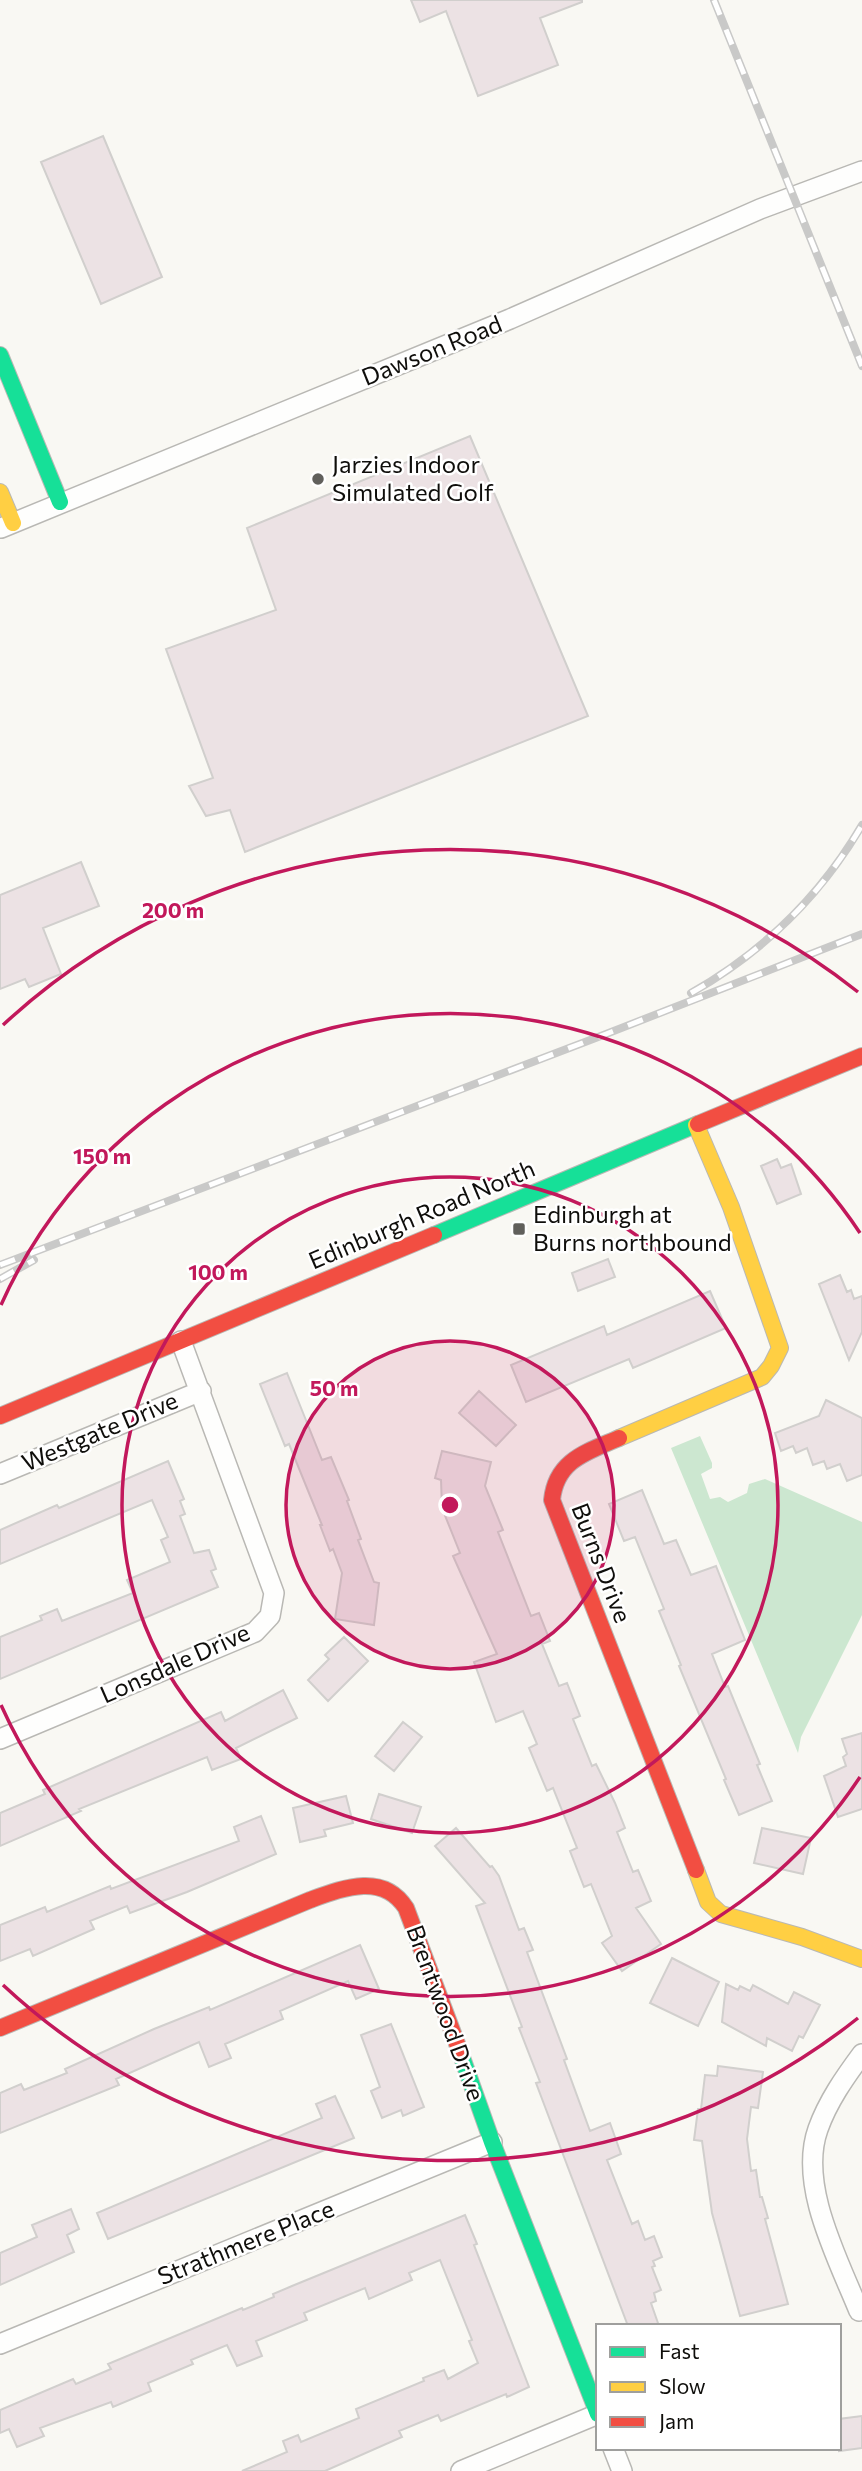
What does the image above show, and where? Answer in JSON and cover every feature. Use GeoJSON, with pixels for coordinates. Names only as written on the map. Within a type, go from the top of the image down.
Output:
{"type":"FeatureCollection","features":[{"type":"Feature","properties":{"kind":"street","name":"Dawson Road"},"geometry":{"type":"LineString","coordinates":[[6,525],[510,319],[760,209],[862,171]]}},
{"type":"Feature","properties":{"kind":"street"},"geometry":{"type":"LineString","coordinates":[[0,355],[60,502]]}},
{"type":"Feature","properties":{"kind":"street"},"geometry":{"type":"LineString","coordinates":[[0,492],[6,525]]}},
{"type":"Feature","properties":{"kind":"street","name":"Edinburgh Road North"},"geometry":{"type":"LineString","coordinates":[[0,1416],[862,1056]]}},
{"type":"Feature","properties":{"kind":"street","name":"Burns Drive"},"geometry":{"type":"LineString","coordinates":[[696,1125],[740,1231],[780,1348],[777,1357],[762,1377],[575,1457],[563,1466],[553,1489],[552,1500],[708,1902],[721,1914],[802,1937],[862,1959]]}},
{"type":"Feature","properties":{"kind":"street","name":"Lonsdale Drive"},"geometry":{"type":"LineString","coordinates":[[0,1739],[255,1632],[270,1616],[274,1593],[181,1340]]}},
{"type":"Feature","properties":{"kind":"street","name":"Westgate Drive"},"geometry":{"type":"LineString","coordinates":[[0,1474],[201,1391]]}},
{"type":"Feature","properties":{"kind":"street","name":"Brentwood Drive"},"geometry":{"type":"LineString","coordinates":[[0,2028],[310,1900],[357,1884],[383,1887],[402,1902],[416,1931],[492,2142],[596,2409]]}},
{"type":"Feature","properties":{"kind":"street"},"geometry":{"type":"LineString","coordinates":[[859,2311],[817,2200],[813,2182],[813,2157],[817,2131],[826,2109],[841,2082],[862,2054]]}},
{"type":"Feature","properties":{"kind":"street","name":"Strathmere Place"},"geometry":{"type":"LineString","coordinates":[[0,2344],[492,2142]]}},
{"type":"Feature","properties":{"kind":"street"},"geometry":{"type":"LineString","coordinates":[[461,2471],[596,2415]]}},
{"type":"Feature","properties":{"kind":"street"},"geometry":{"type":"LineString","coordinates":[[613,2450],[622,2471]]}},
{"type":"Feature","properties":{"kind":"green space"},"geometry":{"type":"Polygon","coordinates":[[[700,1436],[712,1463],[712,1468],[701,1474],[710,1499],[720,1497],[728,1502],[747,1493],[749,1484],[765,1479],[862,1522],[862,1615],[801,1737],[798,1753],[671,1448],[700,1436]]]}},
{"type":"Feature","properties":{"kind":"building"},"geometry":{"type":"Polygon","coordinates":[[[411,0],[582,2],[540,18],[558,65],[478,96],[446,11],[420,22],[411,0]]]}},
{"type":"Feature","properties":{"kind":"building"},"geometry":{"type":"Polygon","coordinates":[[[103,136],[162,277],[101,304],[41,162],[103,136]]]}},
{"type":"Feature","properties":{"kind":"building"},"geometry":{"type":"Polygon","coordinates":[[[470,436],[588,716],[245,852],[230,810],[206,816],[189,786],[213,778],[166,649],[276,610],[247,528],[470,436]]]}},
{"type":"Feature","properties":{"kind":"building"},"geometry":{"type":"Polygon","coordinates":[[[81,862],[99,906],[43,928],[61,974],[29,987],[25,979],[0,989],[0,895],[81,862]]]}},
{"type":"Feature","properties":{"kind":"building"},"geometry":{"type":"Polygon","coordinates":[[[777,1159],[781,1168],[791,1164],[801,1194],[777,1204],[761,1166],[777,1159]]]}},
{"type":"Feature","properties":{"kind":"building"},"geometry":{"type":"Polygon","coordinates":[[[608,1259],[615,1277],[578,1291],[572,1273],[608,1259]]]}},
{"type":"Feature","properties":{"kind":"building"},"geometry":{"type":"Polygon","coordinates":[[[840,1275],[847,1292],[851,1290],[854,1299],[862,1296],[862,1332],[849,1360],[819,1284],[840,1275]]]}},
{"type":"Feature","properties":{"kind":"building"},"geometry":{"type":"Polygon","coordinates":[[[710,1291],[726,1328],[633,1368],[629,1359],[526,1402],[511,1365],[604,1326],[607,1335],[710,1291]]]}},
{"type":"Feature","properties":{"kind":"building"},"geometry":{"type":"Polygon","coordinates":[[[287,1373],[322,1460],[331,1457],[349,1500],[347,1501],[361,1539],[358,1540],[374,1582],[379,1583],[374,1625],[335,1619],[342,1573],[333,1549],[330,1551],[289,1444],[285,1446],[260,1384],[287,1373]]]}},
{"type":"Feature","properties":{"kind":"building"},"geometry":{"type":"Polygon","coordinates":[[[479,1391],[516,1425],[496,1446],[459,1413],[479,1391]]]}},
{"type":"Feature","properties":{"kind":"building"},"geometry":{"type":"Polygon","coordinates":[[[826,1400],[862,1418],[862,1475],[847,1481],[840,1464],[827,1469],[824,1461],[813,1465],[807,1448],[796,1453],[793,1446],[781,1451],[775,1433],[819,1416],[826,1400]]]}},
{"type":"Feature","properties":{"kind":"building"},"geometry":{"type":"Polygon","coordinates":[[[442,1451],[491,1462],[485,1486],[503,1530],[498,1532],[531,1616],[539,1613],[550,1641],[542,1644],[559,1686],[567,1683],[580,1716],[573,1719],[592,1766],[596,1764],[615,1803],[625,1828],[617,1832],[633,1872],[638,1870],[651,1901],[636,1908],[661,1944],[622,1971],[602,1943],[612,1936],[591,1884],[584,1887],[570,1851],[577,1848],[553,1788],[547,1791],[529,1748],[537,1744],[523,1711],[496,1722],[474,1662],[497,1654],[453,1556],[460,1553],[442,1508],[441,1480],[435,1478],[442,1451]]]}},
{"type":"Feature","properties":{"kind":"building"},"geometry":{"type":"Polygon","coordinates":[[[168,1461],[184,1499],[180,1501],[185,1514],[180,1516],[194,1553],[209,1550],[216,1569],[211,1571],[218,1587],[0,1679],[0,1637],[42,1620],[40,1616],[57,1609],[62,1621],[133,1593],[127,1580],[170,1562],[161,1540],[168,1537],[152,1500],[0,1564],[0,1530],[168,1461]]]}},
{"type":"Feature","properties":{"kind":"building"},"geometry":{"type":"Polygon","coordinates":[[[642,1490],[664,1544],[676,1540],[691,1575],[716,1566],[745,1640],[712,1654],[760,1764],[757,1765],[772,1801],[739,1815],[679,1666],[681,1665],[659,1611],[664,1609],[635,1537],[624,1541],[609,1504],[642,1490]]]}},
{"type":"Feature","properties":{"kind":"building"},"geometry":{"type":"Polygon","coordinates":[[[344,1637],[368,1661],[328,1701],[308,1680],[329,1659],[325,1655],[344,1637]]]}},
{"type":"Feature","properties":{"kind":"building"},"geometry":{"type":"Polygon","coordinates":[[[283,1690],[297,1718],[236,1748],[241,1759],[212,1770],[207,1757],[79,1809],[81,1811],[0,1846],[0,1813],[45,1794],[43,1790],[221,1712],[225,1721],[283,1690]]]}},
{"type":"Feature","properties":{"kind":"building"},"geometry":{"type":"Polygon","coordinates":[[[403,1722],[422,1737],[394,1771],[375,1756],[403,1722]]]}},
{"type":"Feature","properties":{"kind":"building"},"geometry":{"type":"Polygon","coordinates":[[[862,1733],[862,1809],[838,1817],[824,1776],[846,1766],[843,1757],[847,1754],[842,1739],[862,1733]]]}},
{"type":"Feature","properties":{"kind":"building"},"geometry":{"type":"Polygon","coordinates":[[[379,1794],[421,1807],[412,1833],[371,1819],[379,1794]]]}},
{"type":"Feature","properties":{"kind":"building"},"geometry":{"type":"Polygon","coordinates":[[[346,1796],[353,1823],[324,1830],[326,1836],[300,1842],[293,1808],[346,1796]]]}},
{"type":"Feature","properties":{"kind":"building"},"geometry":{"type":"Polygon","coordinates":[[[261,1816],[276,1854],[130,1913],[127,1906],[90,1921],[94,1929],[33,1956],[30,1949],[0,1961],[0,1925],[45,1907],[47,1912],[110,1886],[111,1889],[239,1841],[234,1827],[261,1816]]]}},
{"type":"Feature","properties":{"kind":"building"},"geometry":{"type":"Polygon","coordinates":[[[456,1828],[499,1876],[519,1930],[524,1928],[533,1950],[527,1952],[567,2059],[564,2060],[590,2131],[610,2123],[621,2154],[607,2160],[632,2224],[638,2221],[645,2240],[654,2236],[662,2257],[653,2261],[655,2266],[652,2267],[661,2290],[654,2293],[656,2301],[651,2303],[658,2324],[627,2324],[536,2083],[540,2082],[519,2028],[522,2027],[476,1906],[485,1903],[435,1846],[456,1828]]]}},
{"type":"Feature","properties":{"kind":"building"},"geometry":{"type":"Polygon","coordinates":[[[762,1828],[811,1838],[803,1874],[754,1863],[762,1828]]]}},
{"type":"Feature","properties":{"kind":"building"},"geometry":{"type":"Polygon","coordinates":[[[360,1945],[379,1989],[356,1999],[348,1981],[280,2011],[283,2019],[225,2044],[231,2058],[209,2067],[199,2042],[116,2079],[119,2085],[0,2133],[0,2093],[21,2084],[24,2090],[67,2073],[65,2069],[154,2029],[209,2007],[210,2010],[360,1945]]]}},
{"type":"Feature","properties":{"kind":"building"},"geometry":{"type":"Polygon","coordinates":[[[672,1958],[719,1982],[698,2026],[650,2003],[672,1958]]]}},
{"type":"Feature","properties":{"kind":"building"},"geometry":{"type":"Polygon","coordinates":[[[726,1984],[738,1990],[740,1986],[750,1991],[753,1985],[788,2004],[794,1992],[820,2005],[803,2038],[799,2036],[792,2051],[767,2038],[766,2046],[722,2022],[726,1984]]]}},
{"type":"Feature","properties":{"kind":"building"},"geometry":{"type":"Polygon","coordinates":[[[391,2024],[424,2107],[403,2116],[401,2110],[382,2118],[371,2091],[380,2087],[361,2035],[391,2024]]]}},
{"type":"Feature","properties":{"kind":"building"},"geometry":{"type":"Polygon","coordinates":[[[718,2066],[763,2072],[758,2108],[751,2107],[747,2139],[751,2171],[756,2170],[760,2197],[768,2218],[765,2219],[788,2304],[740,2316],[712,2213],[702,2141],[694,2140],[705,2075],[717,2076],[718,2066]]]}},
{"type":"Feature","properties":{"kind":"building"},"geometry":{"type":"Polygon","coordinates":[[[335,2096],[354,2138],[108,2239],[97,2213],[322,2118],[316,2104],[335,2096]]]}},
{"type":"Feature","properties":{"kind":"building"},"geometry":{"type":"Polygon","coordinates":[[[71,2209],[79,2229],[67,2235],[74,2252],[0,2285],[0,2253],[37,2237],[32,2225],[71,2209]]]}},
{"type":"Feature","properties":{"kind":"building"},"geometry":{"type":"Polygon","coordinates":[[[465,2215],[529,2387],[441,2421],[438,2415],[399,2431],[402,2437],[325,2471],[242,2471],[287,2452],[283,2441],[298,2435],[301,2442],[359,2418],[356,2409],[424,2381],[423,2378],[444,2370],[448,2379],[478,2363],[469,2341],[472,2340],[440,2260],[409,2273],[412,2280],[369,2299],[365,2288],[304,2313],[307,2320],[256,2341],[262,2356],[237,2366],[227,2345],[191,2360],[193,2364],[148,2383],[151,2391],[113,2407],[111,2402],[40,2428],[44,2436],[17,2447],[9,2429],[0,2433],[0,2410],[73,2379],[76,2384],[111,2369],[108,2364],[242,2308],[243,2310],[274,2297],[273,2294],[465,2215]]]}},
{"type":"Feature","properties":{"kind":"building"},"geometry":{"type":"Polygon","coordinates":[[[862,2416],[862,2448],[839,2451],[841,2419],[862,2416]]]}},
{"type":"Feature","properties":{"kind":"railway"},"geometry":{"type":"LineString","coordinates":[[714,0],[862,366]]}},
{"type":"Feature","properties":{"kind":"railway"},"geometry":{"type":"LineString","coordinates":[[691,993],[742,960],[788,921],[828,876],[862,825]]}},
{"type":"Feature","properties":{"kind":"railway"},"geometry":{"type":"LineString","coordinates":[[0,1265],[862,934]]}},
{"type":"Feature","properties":{"kind":"railway"},"geometry":{"type":"LineString","coordinates":[[0,1279],[34,1260]]}},
{"type":"Feature","properties":{"kind":"traffic: fast"},"geometry":{"type":"LineString","coordinates":[[0,355],[60,502]]}},
{"type":"Feature","properties":{"kind":"traffic: fast"},"geometry":{"type":"LineString","coordinates":[[434,1235],[698,1124]]}},
{"type":"Feature","properties":{"kind":"traffic: fast"},"geometry":{"type":"LineString","coordinates":[[459,2049],[492,2142],[596,2409]]}},
{"type":"Feature","properties":{"kind":"traffic: slow"},"geometry":{"type":"LineString","coordinates":[[0,492],[13,523]]}},
{"type":"Feature","properties":{"kind":"traffic: slow"},"geometry":{"type":"LineString","coordinates":[[619,1438],[762,1377],[780,1348],[731,1207],[696,1125]]}},
{"type":"Feature","properties":{"kind":"traffic: slow"},"geometry":{"type":"LineString","coordinates":[[696,1870],[708,1902],[721,1914],[802,1937],[862,1959]]}},
{"type":"Feature","properties":{"kind":"traffic: jam"},"geometry":{"type":"LineString","coordinates":[[698,1124],[862,1056]]}},
{"type":"Feature","properties":{"kind":"traffic: jam"},"geometry":{"type":"LineString","coordinates":[[0,1416],[434,1235]]}},
{"type":"Feature","properties":{"kind":"traffic: jam"},"geometry":{"type":"LineString","coordinates":[[619,1438],[585,1453],[567,1466],[555,1486],[552,1500],[696,1870]]}},
{"type":"Feature","properties":{"kind":"traffic: jam"},"geometry":{"type":"LineString","coordinates":[[0,2028],[310,1900],[349,1888],[374,1886],[397,1897],[406,1908],[459,2049]]}},
{"type":"Feature","properties":{"kind":"place","name":"Jarzies Indoor Simulated Golf"},"geometry":{"type":"Point","coordinates":[318,479]}},
{"type":"Feature","properties":{"kind":"place","name":"Edinburgh at Burns northbound"},"geometry":{"type":"Point","coordinates":[519,1229]}}]}
